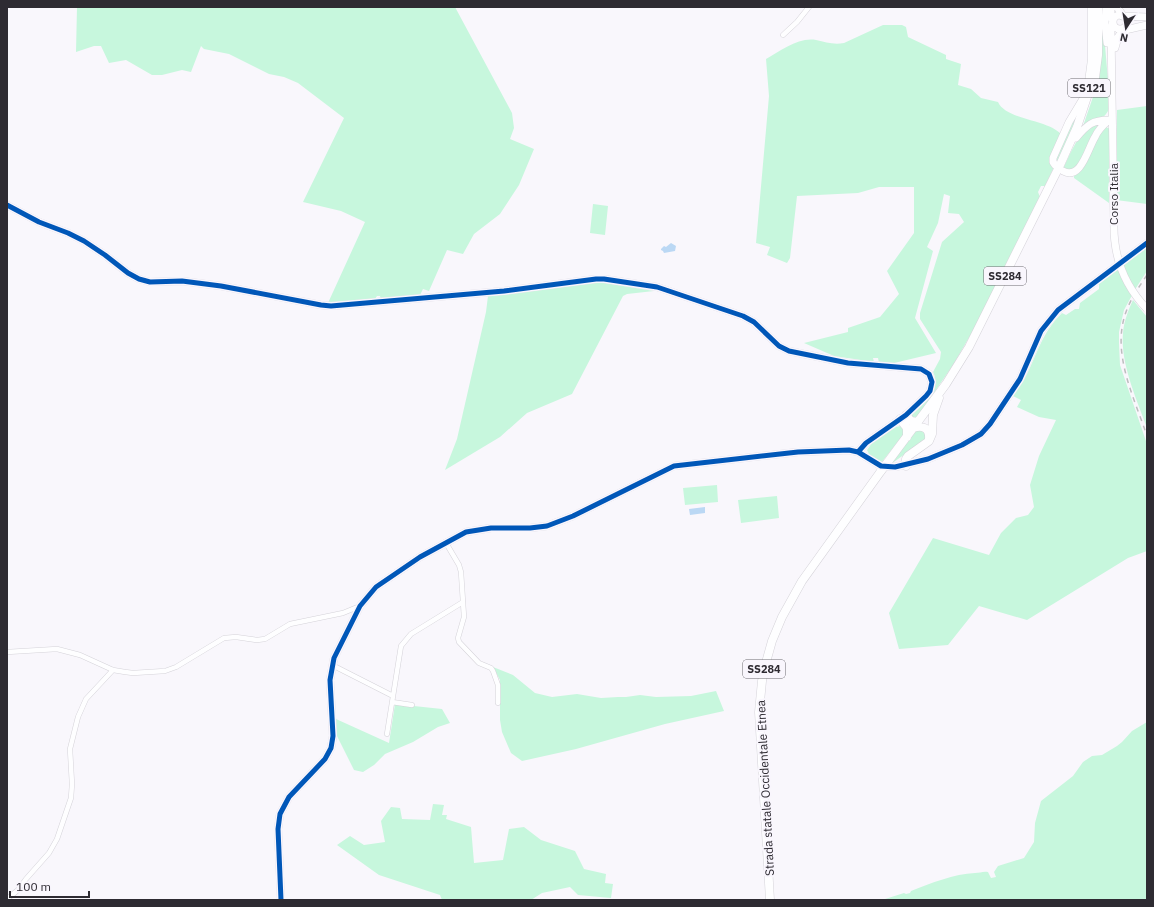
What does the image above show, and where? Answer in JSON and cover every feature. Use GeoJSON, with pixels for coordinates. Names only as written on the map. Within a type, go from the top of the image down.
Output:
{"type":"FeatureCollection","features":[{"type":"Feature","properties":{"kind":"main road","name":"SS121"},"geometry":{"type":"LineString","coordinates":[[1059,167],[1086,103],[1090,82],[1093,38],[1091,7]]}},
{"type":"Feature","properties":{"kind":"main road","name":"SS121"},"geometry":{"type":"LineString","coordinates":[[1059,167],[1076,138],[1089,102],[1097,67],[1098,7]]}},
{"type":"Feature","properties":{"kind":"main road","name":"SS284"},"geometry":{"type":"LineString","coordinates":[[907,437],[957,368],[981,324],[1059,167]]}},
{"type":"Feature","properties":{"kind":"main road"},"geometry":{"type":"LineString","coordinates":[[906,466],[906,459],[908,456],[929,441],[932,434],[934,409],[946,384]]}},
{"type":"Feature","properties":{"kind":"main road"},"geometry":{"type":"LineString","coordinates":[[903,417],[916,425],[926,428],[929,434],[929,441]]}},
{"type":"Feature","properties":{"kind":"main road"},"geometry":{"type":"LineString","coordinates":[[903,417],[907,428],[907,437]]}},
{"type":"Feature","properties":{"kind":"main road","name":"Strada statale Occidentale Etnea"},"geometry":{"type":"LineString","coordinates":[[770,900],[759,712],[762,681],[768,653],[782,617],[796,591],[881,471],[907,437]]}},
{"type":"Feature","properties":{"kind":"street"},"geometry":{"type":"LineString","coordinates":[[783,35],[797,22],[809,7]]}},
{"type":"Feature","properties":{"kind":"street"},"geometry":{"type":"LineString","coordinates":[[1106,7],[1106,24],[1113,98]]}},
{"type":"Feature","properties":{"kind":"street"},"geometry":{"type":"LineString","coordinates":[[1111,7],[1111,16],[1115,27],[1123,28],[1147,25]]}},
{"type":"Feature","properties":{"kind":"street"},"geometry":{"type":"LineString","coordinates":[[1112,70],[1116,41],[1127,22],[1117,7]]}},
{"type":"Feature","properties":{"kind":"street"},"geometry":{"type":"LineString","coordinates":[[1112,70],[1111,31],[1113,21],[1117,16],[1147,16]]}},
{"type":"Feature","properties":{"kind":"street","name":"Corso Italia"},"geometry":{"type":"LineString","coordinates":[[1112,70],[1113,98],[1111,120],[1115,249],[1120,266],[1132,290],[1147,309]]}},
{"type":"Feature","properties":{"kind":"street"},"geometry":{"type":"LineString","coordinates":[[1076,138],[1092,122],[1099,120],[1111,120]]}},
{"type":"Feature","properties":{"kind":"street"},"geometry":{"type":"LineString","coordinates":[[1059,167],[1070,174],[1074,173],[1084,159],[1100,128],[1111,120]]}},
{"type":"Feature","properties":{"kind":"street"},"geometry":{"type":"LineString","coordinates":[[7,205],[39,222],[76,237],[105,255],[128,273],[144,281],[182,281],[221,286],[327,306],[504,291],[596,279],[647,285],[749,318],[779,346],[789,351],[848,363],[915,368],[926,371],[932,378],[930,391],[918,405],[866,443],[858,452]]}},
{"type":"Feature","properties":{"kind":"street"},"geometry":{"type":"LineString","coordinates":[[281,900],[279,892],[278,829],[280,814],[289,797],[325,759],[331,748],[334,736],[330,690],[332,666],[337,650],[360,606],[381,584],[420,557],[466,532],[475,529],[530,528],[547,526],[573,516],[670,468],[683,464],[798,452],[849,450],[858,452],[881,466],[891,468],[906,466],[962,445],[986,430],[1020,379],[1041,331],[1063,306],[1147,243]]}},
{"type":"Feature","properties":{"kind":"street"},"geometry":{"type":"LineString","coordinates":[[446,543],[459,565],[461,572],[464,617],[458,638],[459,642],[478,663],[491,668],[493,671],[498,685],[498,703]]}},
{"type":"Feature","properties":{"kind":"street"},"geometry":{"type":"LineString","coordinates":[[387,734],[401,646],[407,637],[463,602]]}},
{"type":"Feature","properties":{"kind":"street"},"geometry":{"type":"LineString","coordinates":[[7,652],[47,649],[67,650],[113,670],[133,673],[165,671],[176,667],[224,638],[236,637],[257,640],[265,639],[290,624],[343,613],[360,606]]}},
{"type":"Feature","properties":{"kind":"street"},"geometry":{"type":"LineString","coordinates":[[332,666],[393,696]]}},
{"type":"Feature","properties":{"kind":"street"},"geometry":{"type":"LineString","coordinates":[[7,898],[18,890],[48,853],[57,838],[71,798],[72,784],[70,749],[78,716],[86,699],[113,670]]}},
{"type":"Feature","properties":{"kind":"street"},"geometry":{"type":"LineString","coordinates":[[392,702],[412,705]]}},
{"type":"Feature","properties":{"kind":"green space"},"geometry":{"type":"Polygon","coordinates":[[[77,7],[455,7],[512,113],[514,128],[510,139],[534,149],[519,185],[500,214],[474,234],[463,254],[447,250],[429,291],[423,289],[420,295],[381,299],[380,296],[377,296],[375,299],[328,303],[365,222],[341,211],[303,202],[344,118],[298,83],[284,77],[269,74],[229,54],[204,49],[201,46],[191,72],[182,70],[162,75],[152,75],[126,60],[109,63],[101,46],[94,46],[76,52],[77,7]]]}},
{"type":"Feature","properties":{"kind":"green space"},"geometry":{"type":"Polygon","coordinates":[[[1102,7],[1104,7],[1103,22],[1110,104],[1107,113],[1101,119],[1083,126],[1094,94],[1102,55],[1102,7]]]}},
{"type":"Feature","properties":{"kind":"green space"},"geometry":{"type":"Polygon","coordinates":[[[883,25],[902,25],[906,27],[908,37],[946,55],[946,59],[961,64],[958,85],[971,89],[981,98],[998,102],[1002,108],[1009,112],[1046,125],[1055,129],[1061,134],[1054,167],[1045,186],[1041,186],[1038,192],[1040,197],[978,322],[953,365],[918,416],[914,418],[912,417],[912,413],[926,400],[933,390],[935,378],[933,372],[940,359],[941,352],[920,319],[920,313],[942,242],[964,222],[959,214],[948,213],[950,196],[944,194],[938,223],[927,247],[933,251],[915,318],[936,353],[890,364],[879,363],[878,358],[873,358],[874,362],[834,356],[804,343],[848,332],[848,328],[880,317],[899,294],[887,271],[914,233],[914,187],[879,187],[858,193],[797,196],[790,258],[787,263],[767,255],[770,247],[756,243],[769,96],[766,59],[796,43],[816,40],[840,44],[883,25]]]}},
{"type":"Feature","properties":{"kind":"green space"},"geometry":{"type":"Polygon","coordinates":[[[1147,106],[1147,204],[1116,200],[1117,110],[1147,106]]]}},
{"type":"Feature","properties":{"kind":"green space"},"geometry":{"type":"Polygon","coordinates":[[[1081,107],[1073,130],[1056,164],[1055,156],[1081,107]]]}},
{"type":"Feature","properties":{"kind":"green space"},"geometry":{"type":"Polygon","coordinates":[[[1101,123],[1084,156],[1074,170],[1063,169],[1074,146],[1085,130],[1091,125],[1101,123]]]}},
{"type":"Feature","properties":{"kind":"green space"},"geometry":{"type":"Polygon","coordinates":[[[1106,127],[1110,129],[1109,203],[1074,178],[1084,163],[1098,134],[1106,127]]]}},
{"type":"Feature","properties":{"kind":"green space"},"geometry":{"type":"Polygon","coordinates":[[[593,204],[608,206],[605,235],[590,233],[593,204]]]}},
{"type":"Feature","properties":{"kind":"green space"},"geometry":{"type":"Polygon","coordinates":[[[1147,246],[1147,271],[1124,310],[1119,332],[1119,343],[1120,365],[1147,444],[1147,551],[1128,558],[1027,620],[979,606],[948,645],[899,649],[889,613],[933,538],[989,555],[1001,533],[1016,518],[1028,515],[1034,507],[1030,485],[1039,456],[1056,420],[1039,417],[1017,407],[1021,400],[1013,396],[1024,380],[1044,336],[1062,313],[1066,315],[1075,309],[1079,309],[1080,303],[1099,289],[1099,284],[1147,246]]]}},
{"type":"Feature","properties":{"kind":"green space"},"geometry":{"type":"Polygon","coordinates":[[[599,282],[654,291],[627,294],[623,296],[572,394],[527,413],[500,437],[445,470],[457,439],[486,312],[488,296],[599,282]]]}},
{"type":"Feature","properties":{"kind":"green space"},"geometry":{"type":"Polygon","coordinates":[[[1133,300],[1147,317],[1147,428],[1134,394],[1124,357],[1124,324],[1133,300]]]}},
{"type":"Feature","properties":{"kind":"green space"},"geometry":{"type":"Polygon","coordinates":[[[900,426],[904,433],[903,435],[881,463],[870,456],[867,450],[872,443],[896,427],[900,426]]]}},
{"type":"Feature","properties":{"kind":"green space"},"geometry":{"type":"Polygon","coordinates":[[[918,430],[924,430],[926,439],[891,464],[915,432],[918,430]]]}},
{"type":"Feature","properties":{"kind":"green space"},"geometry":{"type":"Polygon","coordinates":[[[717,485],[718,502],[685,505],[683,488],[717,485]]]}},
{"type":"Feature","properties":{"kind":"green space"},"geometry":{"type":"Polygon","coordinates":[[[777,496],[779,518],[741,523],[738,500],[777,496]]]}},
{"type":"Feature","properties":{"kind":"green space"},"geometry":{"type":"Polygon","coordinates":[[[493,667],[513,675],[535,693],[552,697],[577,694],[601,698],[640,695],[656,697],[691,696],[716,691],[724,711],[665,724],[576,749],[522,761],[511,753],[502,732],[500,720],[500,680],[493,667]]]}},
{"type":"Feature","properties":{"kind":"green space"},"geometry":{"type":"Polygon","coordinates":[[[395,704],[442,709],[450,723],[438,727],[413,742],[385,754],[374,765],[363,772],[354,770],[336,734],[336,719],[389,743],[395,704]]]}},
{"type":"Feature","properties":{"kind":"green space"},"geometry":{"type":"Polygon","coordinates":[[[1147,722],[1147,900],[882,900],[904,893],[910,893],[911,891],[926,885],[959,875],[988,872],[991,878],[996,877],[994,872],[998,866],[1024,858],[1034,842],[1035,823],[1041,801],[1073,776],[1083,762],[1092,756],[1102,755],[1117,746],[1132,731],[1147,722]]]}},
{"type":"Feature","properties":{"kind":"green space"},"geometry":{"type":"Polygon","coordinates":[[[433,804],[444,805],[442,815],[447,815],[446,819],[471,827],[474,863],[503,860],[509,829],[524,827],[541,840],[575,851],[584,869],[606,874],[605,883],[613,884],[611,898],[578,895],[570,887],[542,893],[531,900],[442,900],[440,895],[379,875],[337,845],[350,836],[364,845],[385,842],[381,821],[391,807],[400,808],[402,819],[430,820],[433,804]]]}},
{"type":"Feature","properties":{"kind":"water"},"geometry":{"type":"Polygon","coordinates":[[[671,243],[676,246],[675,251],[664,253],[661,250],[664,246],[666,247],[671,243]]]}},
{"type":"Feature","properties":{"kind":"water"},"geometry":{"type":"Polygon","coordinates":[[[705,507],[705,513],[690,515],[689,509],[705,507]]]}},
{"type":"Feature","properties":{"kind":"railway"},"geometry":{"type":"LineString","coordinates":[[1147,275],[1133,297],[1126,312],[1122,328],[1121,343],[1126,375],[1147,436]]}},
{"type":"Feature","properties":{"kind":"cycle path"},"geometry":{"type":"LineString","coordinates":[[7,205],[39,222],[84,241],[128,273],[139,279],[150,282],[182,281],[221,286],[331,306],[504,291],[604,279],[657,287],[743,316],[754,322],[779,346],[789,351],[848,363],[921,369],[929,374],[932,382],[930,391],[926,396],[906,415],[866,443],[858,452]]}},
{"type":"Feature","properties":{"kind":"cycle path"},"geometry":{"type":"LineString","coordinates":[[281,900],[278,829],[280,814],[289,797],[325,759],[331,748],[333,736],[330,680],[334,658],[360,606],[376,587],[420,557],[466,532],[491,528],[530,528],[547,526],[573,516],[674,466],[798,452],[849,450],[858,452],[881,466],[895,467],[928,459],[962,445],[981,434],[990,424],[1020,379],[1041,331],[1058,310],[1147,243]]}}]}
